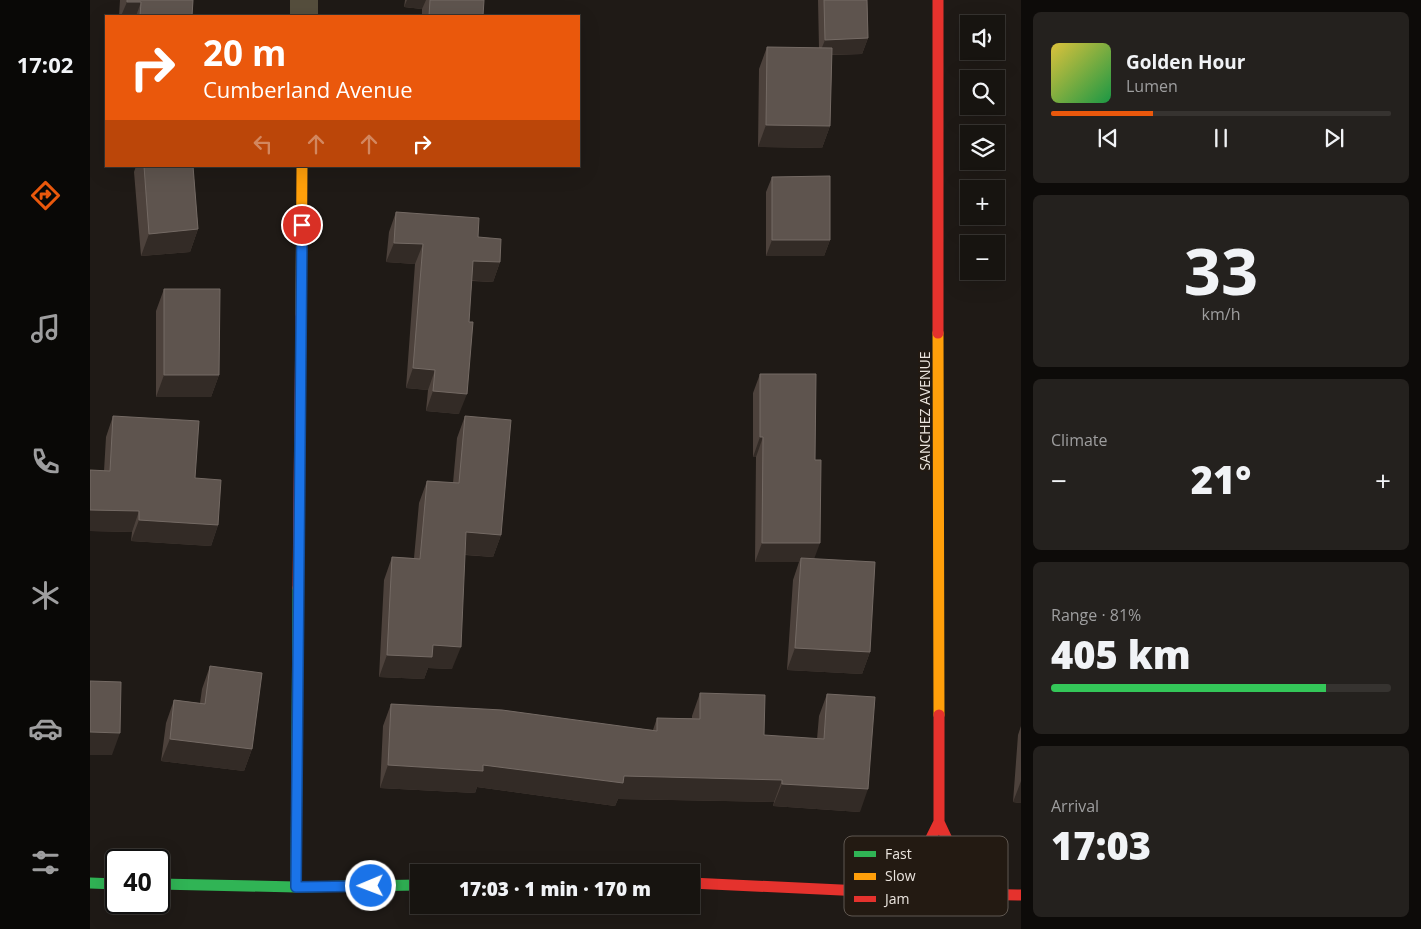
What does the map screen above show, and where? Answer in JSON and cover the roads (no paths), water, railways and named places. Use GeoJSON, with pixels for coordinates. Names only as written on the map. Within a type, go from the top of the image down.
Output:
{"type":"FeatureCollection","features":[{"type":"Feature","properties":{"kind":"street"},"geometry":{"type":"LineString","coordinates":[[304,0],[304,15]]}},
{"type":"Feature","properties":{"kind":"street","name":"SANCHEZ AVENUE"},"geometry":{"type":"LineString","coordinates":[[938,0],[939,822],[946,836]]}},
{"type":"Feature","properties":{"kind":"street"},"geometry":{"type":"LineString","coordinates":[[296,887],[302,167]]}},
{"type":"Feature","properties":{"kind":"street","name":"SANCHEZ AVENUE"},"geometry":{"type":"LineString","coordinates":[[932,836],[939,822]]}},
{"type":"Feature","properties":{"kind":"street"},"geometry":{"type":"LineString","coordinates":[[90,883],[105,884]]}},
{"type":"Feature","properties":{"kind":"street"},"geometry":{"type":"LineString","coordinates":[[700,883],[844,890]]}},
{"type":"Feature","properties":{"kind":"street"},"geometry":{"type":"LineString","coordinates":[[170,884],[296,887],[410,885]]}},
{"type":"Feature","properties":{"kind":"street"},"geometry":{"type":"LineString","coordinates":[[1008,895],[1021,895]]}}]}
